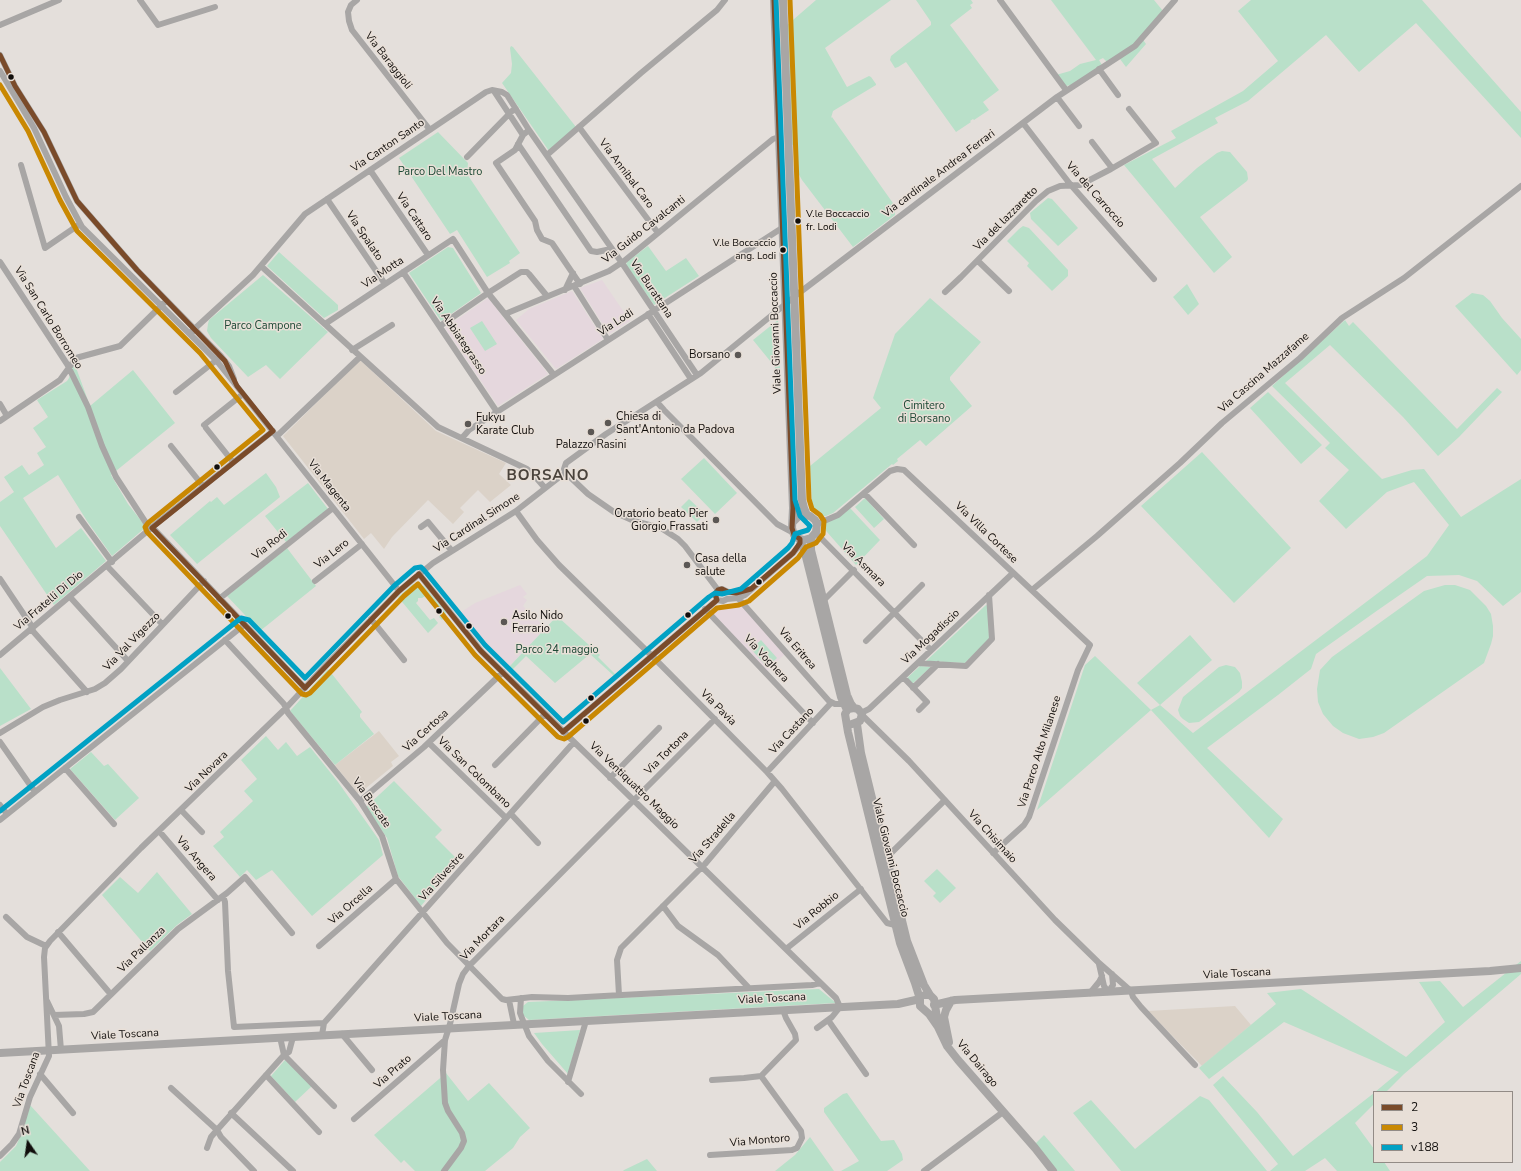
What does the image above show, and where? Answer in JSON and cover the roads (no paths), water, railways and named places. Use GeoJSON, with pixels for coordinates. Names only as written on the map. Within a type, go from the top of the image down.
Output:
{"type":"FeatureCollection","features":[{"type":"Feature","properties":{"kind":"street"},"geometry":{"type":"LineString","coordinates":[[0,25],[59,0]]}},
{"type":"Feature","properties":{"kind":"street"},"geometry":{"type":"LineString","coordinates":[[140,0],[158,25],[215,7]]}},
{"type":"Feature","properties":{"kind":"street","name":"Via Baraggioli"},"geometry":{"type":"LineString","coordinates":[[357,0],[351,4],[348,12],[352,30],[430,130]]}},
{"type":"Feature","properties":{"kind":"street"},"geometry":{"type":"LineString","coordinates":[[547,155],[658,58],[717,10],[725,0]]}},
{"type":"Feature","properties":{"kind":"street","name":"Viale Giovanni Boccaccio"},"geometry":{"type":"LineString","coordinates":[[774,0],[793,508],[792,532]]}},
{"type":"Feature","properties":{"kind":"street","name":"Viale Giovanni Boccaccio"},"geometry":{"type":"LineString","coordinates":[[782,0],[802,500],[807,515]]}},
{"type":"Feature","properties":{"kind":"street"},"geometry":{"type":"LineString","coordinates":[[1000,0],[1066,90]]}},
{"type":"Feature","properties":{"kind":"street","name":"Via cardinale Andrea Ferrari"},"geometry":{"type":"LineString","coordinates":[[794,297],[1066,90],[1135,46],[1175,0]]}},
{"type":"Feature","properties":{"kind":"street","name":"Via Magenta"},"geometry":{"type":"LineString","coordinates":[[0,55],[2,63],[15,86],[44,132],[72,194],[165,303]]}},
{"type":"Feature","properties":{"kind":"street"},"geometry":{"type":"LineString","coordinates":[[1099,69],[1118,95]]}},
{"type":"Feature","properties":{"kind":"street"},"geometry":{"type":"LineString","coordinates":[[1,74],[7,70]]}},
{"type":"Feature","properties":{"kind":"street","name":"Via Magenta"},"geometry":{"type":"LineString","coordinates":[[1,74],[34,128],[80,224],[92,238],[165,303],[219,358],[243,394],[399,591]]}},
{"type":"Feature","properties":{"kind":"street"},"geometry":{"type":"LineString","coordinates":[[494,91],[505,94],[529,130],[523,134],[514,151],[496,163],[535,221],[537,230],[542,239],[552,243],[580,284]]}},
{"type":"Feature","properties":{"kind":"street"},"geometry":{"type":"LineString","coordinates":[[494,91],[523,134]]}},
{"type":"Feature","properties":{"kind":"street","name":"Via Canton Santo"},"geometry":{"type":"LineString","coordinates":[[192,330],[248,281],[302,216],[486,92],[494,91]]}},
{"type":"Feature","properties":{"kind":"street"},"geometry":{"type":"LineString","coordinates":[[1057,97],[1079,126]]}},
{"type":"Feature","properties":{"kind":"street"},"geometry":{"type":"LineString","coordinates":[[467,157],[513,110],[516,109]]}},
{"type":"Feature","properties":{"kind":"street","name":"Via del lazzaretto"},"geometry":{"type":"LineString","coordinates":[[944,292],[978,261],[1043,195],[1056,188],[1080,184],[1156,143],[1130,109]]}},
{"type":"Feature","properties":{"kind":"street","name":"Via del Carroccio"},"geometry":{"type":"LineString","coordinates":[[1023,123],[1072,186],[1154,279]]}},
{"type":"Feature","properties":{"kind":"street","name":"Via Annibal Caro"},"geometry":{"type":"LineString","coordinates":[[579,127],[658,233]]}},
{"type":"Feature","properties":{"kind":"street","name":"Via Burattana"},"geometry":{"type":"LineString","coordinates":[[529,130],[622,263],[697,375]]}},
{"type":"Feature","properties":{"kind":"street","name":"Via Guido Cavalcanti"},"geometry":{"type":"LineString","coordinates":[[505,314],[604,274],[622,263],[773,139],[779,137]]}},
{"type":"Feature","properties":{"kind":"street"},"geometry":{"type":"LineString","coordinates":[[1092,142],[1112,168]]}},
{"type":"Feature","properties":{"kind":"street"},"geometry":{"type":"LineString","coordinates":[[518,144],[592,252],[611,249]]}},
{"type":"Feature","properties":{"kind":"street"},"geometry":{"type":"LineString","coordinates":[[20,165],[45,248],[80,224]]}},
{"type":"Feature","properties":{"kind":"street","name":"Via Cattaro"},"geometry":{"type":"LineString","coordinates":[[370,170],[428,255]]}},
{"type":"Feature","properties":{"kind":"street","name":"Via Cascina Mazzafame"},"geometry":{"type":"LineString","coordinates":[[1032,590],[1097,536],[1180,463],[1222,423],[1304,354],[1342,318],[1404,278],[1521,186]]}},
{"type":"Feature","properties":{"kind":"street"},"geometry":{"type":"LineString","coordinates":[[66,197],[72,194]]}},
{"type":"Feature","properties":{"kind":"street","name":"Via Spalato"},"geometry":{"type":"LineString","coordinates":[[327,199],[385,284]]}},
{"type":"Feature","properties":{"kind":"street","name":"Via Lodi"},"geometry":{"type":"LineString","coordinates":[[462,438],[469,430],[782,228]]}},
{"type":"Feature","properties":{"kind":"street","name":"Via Motta"},"geometry":{"type":"LineString","coordinates":[[325,324],[452,239],[454,239],[488,293]]}},
{"type":"Feature","properties":{"kind":"street"},"geometry":{"type":"LineString","coordinates":[[978,261],[1009,291]]}},
{"type":"Feature","properties":{"kind":"street","name":"Via San Carlo Borromeo"},"geometry":{"type":"LineString","coordinates":[[0,262],[67,364],[88,407],[102,446],[116,477],[148,526],[155,530],[305,688]]}},
{"type":"Feature","properties":{"kind":"street"},"geometry":{"type":"LineString","coordinates":[[261,266],[438,427],[528,470],[545,488]]}},
{"type":"Feature","properties":{"kind":"street","name":"Via Abbiategrasso"},"geometry":{"type":"LineString","coordinates":[[403,272],[497,412]]}},
{"type":"Feature","properties":{"kind":"street"},"geometry":{"type":"LineString","coordinates":[[440,326],[518,273],[524,272],[530,274],[547,296]]}},
{"type":"Feature","properties":{"kind":"street"},"geometry":{"type":"LineString","coordinates":[[566,290],[572,273]]}},
{"type":"Feature","properties":{"kind":"street"},"geometry":{"type":"LineString","coordinates":[[574,286],[608,340]]}},
{"type":"Feature","properties":{"kind":"street"},"geometry":{"type":"LineString","coordinates":[[488,293],[554,375]]}},
{"type":"Feature","properties":{"kind":"street"},"geometry":{"type":"LineString","coordinates":[[718,590],[678,539],[661,528],[634,521],[614,512],[588,494],[566,472],[565,466],[568,461],[606,434],[697,375],[794,297]]}},
{"type":"Feature","properties":{"kind":"street"},"geometry":{"type":"LineString","coordinates":[[0,421],[58,382],[65,375],[73,360],[79,357],[118,347],[138,330],[165,303]]}},
{"type":"Feature","properties":{"kind":"street","name":"Via Burattana"},"geometry":{"type":"LineString","coordinates":[[648,314],[691,379]]}},
{"type":"Feature","properties":{"kind":"street"},"geometry":{"type":"LineString","coordinates":[[352,350],[392,325]]}},
{"type":"Feature","properties":{"kind":"street"},"geometry":{"type":"LineString","coordinates":[[277,436],[360,357]]}},
{"type":"Feature","properties":{"kind":"street"},"geometry":{"type":"LineString","coordinates":[[176,392],[219,358]]}},
{"type":"Feature","properties":{"kind":"street"},"geometry":{"type":"LineString","coordinates":[[234,462],[205,426],[243,394]]}},
{"type":"Feature","properties":{"kind":"street"},"geometry":{"type":"LineString","coordinates":[[657,402],[776,522],[800,539],[804,540],[813,535]]}},
{"type":"Feature","properties":{"kind":"street"},"geometry":{"type":"LineString","coordinates":[[0,404],[7,416]]}},
{"type":"Feature","properties":{"kind":"street","name":"Via Fratelli Di Dio"},"geometry":{"type":"LineString","coordinates":[[0,655],[203,486],[273,431]]}},
{"type":"Feature","properties":{"kind":"street"},"geometry":{"type":"LineString","coordinates":[[171,446],[203,486]]}},
{"type":"Feature","properties":{"kind":"street","name":"Via Villa Cortese"},"geometry":{"type":"LineString","coordinates":[[817,524],[838,514],[892,470],[905,470],[1090,645]]}},
{"type":"Feature","properties":{"kind":"street","name":"Via Cardinal Simone"},"geometry":{"type":"LineString","coordinates":[[419,574],[433,563],[516,511],[566,472]]}},
{"type":"Feature","properties":{"kind":"street"},"geometry":{"type":"LineString","coordinates":[[864,493],[914,545]]}},
{"type":"Feature","properties":{"kind":"street","name":"Via Rodi"},"geometry":{"type":"LineString","coordinates":[[220,599],[333,508]]}},
{"type":"Feature","properties":{"kind":"street","name":"Via Pavia"},"geometry":{"type":"LineString","coordinates":[[516,511],[536,540],[559,565],[767,772],[887,923],[895,925]]}},
{"type":"Feature","properties":{"kind":"street"},"geometry":{"type":"LineString","coordinates":[[793,522],[800,515],[807,515],[812,517],[817,524],[810,546],[847,695],[848,707]]}},
{"type":"Feature","properties":{"kind":"street"},"geometry":{"type":"LineString","coordinates":[[79,517],[109,564],[162,624]]}},
{"type":"Feature","properties":{"kind":"street"},"geometry":{"type":"LineString","coordinates":[[421,527],[428,522],[452,551]]}},
{"type":"Feature","properties":{"kind":"street","name":"Via Asmara"},"geometry":{"type":"LineString","coordinates":[[813,535],[854,570],[931,650]]}},
{"type":"Feature","properties":{"kind":"street"},"geometry":{"type":"LineString","coordinates":[[718,590],[722,588],[727,596],[738,598],[745,595],[793,553],[799,546],[800,539]]}},
{"type":"Feature","properties":{"kind":"street","name":"Viale Giovanni Boccaccio"},"geometry":{"type":"LineString","coordinates":[[800,539],[848,707],[845,714],[846,719],[895,925],[901,948],[920,999]]}},
{"type":"Feature","properties":{"kind":"street","name":"Via Lero"},"geometry":{"type":"LineString","coordinates":[[315,580],[362,544]]}},
{"type":"Feature","properties":{"kind":"street"},"geometry":{"type":"LineString","coordinates":[[824,600],[854,570]]}},
{"type":"Feature","properties":{"kind":"street","name":"Via Mogadiscio"},"geometry":{"type":"LineString","coordinates":[[860,718],[1013,573]]}},
{"type":"Feature","properties":{"kind":"street","name":"Via Novara"},"geometry":{"type":"LineString","coordinates":[[46,946],[58,932],[159,831],[286,708],[399,591],[419,574]]}},
{"type":"Feature","properties":{"kind":"street","name":"Via Ventiquattro Maggio"},"geometry":{"type":"LineString","coordinates":[[419,574],[480,650],[820,982],[838,1000],[840,1007]]}},
{"type":"Feature","properties":{"kind":"street"},"geometry":{"type":"LineString","coordinates":[[0,579],[32,629],[87,692]]}},
{"type":"Feature","properties":{"kind":"street","name":"Via Val Vigezzo"},"geometry":{"type":"LineString","coordinates":[[0,733],[47,705],[95,689],[105,683],[204,581]]}},
{"type":"Feature","properties":{"kind":"street"},"geometry":{"type":"LineString","coordinates":[[866,641],[922,585]]}},
{"type":"Feature","properties":{"kind":"street"},"geometry":{"type":"LineString","coordinates":[[717,600],[723,602],[727,596],[751,589]]}},
{"type":"Feature","properties":{"kind":"street"},"geometry":{"type":"LineString","coordinates":[[717,600],[715,594],[718,590]]}},
{"type":"Feature","properties":{"kind":"street"},"geometry":{"type":"LineString","coordinates":[[918,663],[966,666],[991,641],[992,638],[989,595]]}},
{"type":"Feature","properties":{"kind":"street"},"geometry":{"type":"LineString","coordinates":[[70,597],[128,661]]}},
{"type":"Feature","properties":{"kind":"street","name":"Via Eritrea"},"geometry":{"type":"LineString","coordinates":[[738,598],[831,703]]}},
{"type":"Feature","properties":{"kind":"street"},"geometry":{"type":"LineString","coordinates":[[563,732],[717,600]]}},
{"type":"Feature","properties":{"kind":"street","name":"Via Voghera"},"geometry":{"type":"LineString","coordinates":[[705,609],[812,723]]}},
{"type":"Feature","properties":{"kind":"street"},"geometry":{"type":"LineString","coordinates":[[371,619],[404,660]]}},
{"type":"Feature","properties":{"kind":"street"},"geometry":{"type":"LineString","coordinates":[[0,820],[244,625]]}},
{"type":"Feature","properties":{"kind":"street","name":"Via Buscate"},"geometry":{"type":"LineString","coordinates":[[225,640],[284,704],[288,713],[360,801],[382,836],[396,879],[445,940],[469,966],[501,998],[509,1000]]}},
{"type":"Feature","properties":{"kind":"street","name":"Via Parco Alto Milanese"},"geometry":{"type":"LineString","coordinates":[[993,853],[1024,824],[1029,817],[1078,670],[1090,645]]}},
{"type":"Feature","properties":{"kind":"street"},"geometry":{"type":"LineString","coordinates":[[913,688],[938,664]]}},
{"type":"Feature","properties":{"kind":"street","name":"Via Certosa"},"geometry":{"type":"LineString","coordinates":[[360,801],[429,743],[502,672]]}},
{"type":"Feature","properties":{"kind":"street"},"geometry":{"type":"LineString","coordinates":[[903,677],[927,702],[919,710]]}},
{"type":"Feature","properties":{"kind":"street"},"geometry":{"type":"LineString","coordinates":[[831,703],[858,709],[860,718],[849,724],[846,719]]}},
{"type":"Feature","properties":{"kind":"street","name":"Via Castano"},"geometry":{"type":"LineString","coordinates":[[767,772],[831,703]]}},
{"type":"Feature","properties":{"kind":"street"},"geometry":{"type":"LineString","coordinates":[[495,765],[545,714]]}},
{"type":"Feature","properties":{"kind":"street","name":"Viale Giovanni Boccaccio"},"geometry":{"type":"LineString","coordinates":[[860,718],[861,753],[909,947],[924,985],[931,996]]}},
{"type":"Feature","properties":{"kind":"street","name":"Via Chisimaio"},"geometry":{"type":"LineString","coordinates":[[860,718],[872,724],[1052,917],[1098,962],[1131,991],[1141,1008],[1195,1065]]}},
{"type":"Feature","properties":{"kind":"street","name":"Via Tortona"},"geometry":{"type":"LineString","coordinates":[[633,800],[715,719]]}},
{"type":"Feature","properties":{"kind":"street"},"geometry":{"type":"LineString","coordinates":[[610,778],[658,728]]}},
{"type":"Feature","properties":{"kind":"street"},"geometry":{"type":"LineString","coordinates":[[0,742],[35,792]]}},
{"type":"Feature","properties":{"kind":"street","name":"Via Silvestre"},"geometry":{"type":"LineString","coordinates":[[311,1036],[314,1028],[324,1024],[574,742]]}},
{"type":"Feature","properties":{"kind":"street","name":"Via San Colombano"},"geometry":{"type":"LineString","coordinates":[[429,743],[538,843]]}},
{"type":"Feature","properties":{"kind":"street"},"geometry":{"type":"LineString","coordinates":[[65,768],[114,824]]}},
{"type":"Feature","properties":{"kind":"street","name":"Via Stradella"},"geometry":{"type":"LineString","coordinates":[[619,995],[617,962],[619,951],[624,944],[702,867],[775,781]]}},
{"type":"Feature","properties":{"kind":"street","name":"Via Mortara"},"geometry":{"type":"LineString","coordinates":[[444,1171],[462,1148],[464,1141],[462,1133],[448,1110],[444,1100],[443,1070],[445,1040],[463,974],[469,966],[633,800]]}},
{"type":"Feature","properties":{"kind":"street"},"geometry":{"type":"LineString","coordinates":[[887,857],[944,800]]}},
{"type":"Feature","properties":{"kind":"street"},"geometry":{"type":"LineString","coordinates":[[0,805],[7,814]]}},
{"type":"Feature","properties":{"kind":"street"},"geometry":{"type":"LineString","coordinates":[[181,810],[202,832]]}},
{"type":"Feature","properties":{"kind":"street","name":"Via Angera"},"geometry":{"type":"LineString","coordinates":[[159,831],[220,898]]}},
{"type":"Feature","properties":{"kind":"street","name":"Via Pallanza"},"geometry":{"type":"LineString","coordinates":[[56,1020],[93,1012],[180,927],[245,878],[292,933]]}},
{"type":"Feature","properties":{"kind":"street","name":"Via Orcella"},"geometry":{"type":"LineString","coordinates":[[319,946],[396,879]]}},
{"type":"Feature","properties":{"kind":"street","name":"Via Robbio"},"geometry":{"type":"LineString","coordinates":[[786,949],[860,889]]}},
{"type":"Feature","properties":{"kind":"street"},"geometry":{"type":"LineString","coordinates":[[220,898],[225,902],[228,971],[234,1027],[324,1024],[322,1035]]}},
{"type":"Feature","properties":{"kind":"street"},"geometry":{"type":"LineString","coordinates":[[663,906],[678,926],[716,954],[749,988]]}},
{"type":"Feature","properties":{"kind":"street"},"geometry":{"type":"LineString","coordinates":[[6,917],[27,937],[46,946],[44,958],[49,1050]]}},
{"type":"Feature","properties":{"kind":"street"},"geometry":{"type":"LineString","coordinates":[[58,932],[108,991]]}},
{"type":"Feature","properties":{"kind":"street","name":"Via Chisimaio"},"geometry":{"type":"LineString","coordinates":[[1098,962],[1102,974],[1103,984],[1108,992]]}},
{"type":"Feature","properties":{"kind":"street","name":"Viale Toscana"},"geometry":{"type":"LineString","coordinates":[[934,1005],[952,1000],[1475,972],[1521,968]]}},
{"type":"Feature","properties":{"kind":"street"},"geometry":{"type":"LineString","coordinates":[[1090,993],[1099,982],[1102,974]]}},
{"type":"Feature","properties":{"kind":"street"},"geometry":{"type":"LineString","coordinates":[[1108,992],[1114,985],[1112,974]]}},
{"type":"Feature","properties":{"kind":"street","name":"Viale Toscana"},"geometry":{"type":"LineString","coordinates":[[509,1000],[521,998],[619,995],[812,985],[820,982]]}},
{"type":"Feature","properties":{"kind":"street"},"geometry":{"type":"LineString","coordinates":[[924,995],[931,996],[935,1001],[934,1005],[938,1027],[919,1003],[920,999],[924,995]]}},
{"type":"Feature","properties":{"kind":"street","name":"Viale Toscana"},"geometry":{"type":"LineString","coordinates":[[931,996],[952,1000]]}},
{"type":"Feature","properties":{"kind":"street"},"geometry":{"type":"LineString","coordinates":[[521,998],[520,1012],[523,1024],[537,1047],[548,1061],[581,1094]]}},
{"type":"Feature","properties":{"kind":"street"},"geometry":{"type":"LineString","coordinates":[[47,999],[56,1020],[61,1050]]}},
{"type":"Feature","properties":{"kind":"street","name":"Viale Toscana"},"geometry":{"type":"LineString","coordinates":[[0,1053],[898,1004],[920,999]]}},
{"type":"Feature","properties":{"kind":"street"},"geometry":{"type":"LineString","coordinates":[[509,1000],[514,1024]]}},
{"type":"Feature","properties":{"kind":"street"},"geometry":{"type":"LineString","coordinates":[[952,1000],[946,1010],[944,1020],[953,1054]]}},
{"type":"Feature","properties":{"kind":"street","name":"Viale Toscana"},"geometry":{"type":"LineString","coordinates":[[898,1004],[923,1009]]}},
{"type":"Feature","properties":{"kind":"street"},"geometry":{"type":"LineString","coordinates":[[923,1009],[930,1010],[934,1005]]}},
{"type":"Feature","properties":{"kind":"street"},"geometry":{"type":"LineString","coordinates":[[817,1028],[828,1020],[840,1007]]}},
{"type":"Feature","properties":{"kind":"street"},"geometry":{"type":"LineString","coordinates":[[712,1080],[761,1076],[796,1040],[795,1034],[783,1010]]}},
{"type":"Feature","properties":{"kind":"street","name":"Via Pallanza"},"geometry":{"type":"LineString","coordinates":[[56,1020],[75,1015]]}},
{"type":"Feature","properties":{"kind":"street"},"geometry":{"type":"LineString","coordinates":[[48,1022],[56,1020]]}},
{"type":"Feature","properties":{"kind":"street"},"geometry":{"type":"LineString","coordinates":[[828,1020],[866,1074]]}},
{"type":"Feature","properties":{"kind":"street"},"geometry":{"type":"LineString","coordinates":[[568,1082],[586,1021]]}},
{"type":"Feature","properties":{"kind":"street","name":"Via Dairago"},"geometry":{"type":"LineString","coordinates":[[938,1027],[953,1054],[1053,1171]]}},
{"type":"Feature","properties":{"kind":"street"},"geometry":{"type":"LineString","coordinates":[[342,1034],[372,1070]]}},
{"type":"Feature","properties":{"kind":"street"},"geometry":{"type":"LineString","coordinates":[[207,1148],[211,1137],[231,1113],[290,1050],[293,1037]]}},
{"type":"Feature","properties":{"kind":"street"},"geometry":{"type":"LineString","coordinates":[[280,1038],[284,1055],[334,1106]]}},
{"type":"Feature","properties":{"kind":"street","name":"Via Prato"},"geometry":{"type":"LineString","coordinates":[[354,1119],[445,1040]]}},
{"type":"Feature","properties":{"kind":"street","name":"Via Toscana"},"geometry":{"type":"LineString","coordinates":[[0,1156],[20,1134],[28,1101],[48,1059],[49,1050]]}},
{"type":"Feature","properties":{"kind":"street"},"geometry":{"type":"LineString","coordinates":[[40,1074],[73,1113]]}},
{"type":"Feature","properties":{"kind":"street"},"geometry":{"type":"LineString","coordinates":[[266,1075],[319,1132]]}},
{"type":"Feature","properties":{"kind":"street","name":"Via Montoro"},"geometry":{"type":"LineString","coordinates":[[710,1155],[792,1150],[797,1148],[802,1138],[801,1131],[761,1076]]}},
{"type":"Feature","properties":{"kind":"street"},"geometry":{"type":"LineString","coordinates":[[170,1088],[217,1130],[221,1137],[254,1171]]}},
{"type":"Feature","properties":{"kind":"street"},"geometry":{"type":"LineString","coordinates":[[924,1171],[1003,1112]]}},
{"type":"Feature","properties":{"kind":"street"},"geometry":{"type":"LineString","coordinates":[[231,1113],[293,1171]]}},
{"type":"Feature","properties":{"kind":"place","name":"V.le Boccaccio fr. Lodi"},"geometry":{"type":"Point","coordinates":[798,221]}},
{"type":"Feature","properties":{"kind":"place","name":"V.le Boccaccio ang. Lodi"},"geometry":{"type":"Point","coordinates":[783,250]}},
{"type":"Feature","properties":{"kind":"place","name":"Borsano"},"geometry":{"type":"Point","coordinates":[738,355]}},
{"type":"Feature","properties":{"kind":"place","name":"Chiesa di Sant'Antonio da Padova"},"geometry":{"type":"Point","coordinates":[608,423]}},
{"type":"Feature","properties":{"kind":"place","name":"Fukyu Karate Club"},"geometry":{"type":"Point","coordinates":[468,424]}},
{"type":"Feature","properties":{"kind":"place","name":"Palazzo Rasini"},"geometry":{"type":"Point","coordinates":[591,432]}},
{"type":"Feature","properties":{"kind":"place","name":"Oratorio beato Pier Giorgio Frassati"},"geometry":{"type":"Point","coordinates":[716,520]}},
{"type":"Feature","properties":{"kind":"place","name":"Casa della salute"},"geometry":{"type":"Point","coordinates":[687,565]}},
{"type":"Feature","properties":{"kind":"place","name":"Asilo Nido Ferrario"},"geometry":{"type":"Point","coordinates":[504,622]}},
{"type":"Feature","properties":{"kind":"district","name":"BORSANO"},"geometry":{"type":"Point","coordinates":[548,476]}},
{"type":"Feature","properties":{"kind":"park label","name":"Parco Del Mastro"},"geometry":{"type":"Point","coordinates":[440,172]}},
{"type":"Feature","properties":{"kind":"park label","name":"Parco Campone"},"geometry":{"type":"Point","coordinates":[263,326]}},
{"type":"Feature","properties":{"kind":"park label","name":"Cimitero di Borsano"},"geometry":{"type":"Point","coordinates":[924,412]}},
{"type":"Feature","properties":{"kind":"park label","name":"Parco 24 maggio"},"geometry":{"type":"Point","coordinates":[557,650]}}]}
